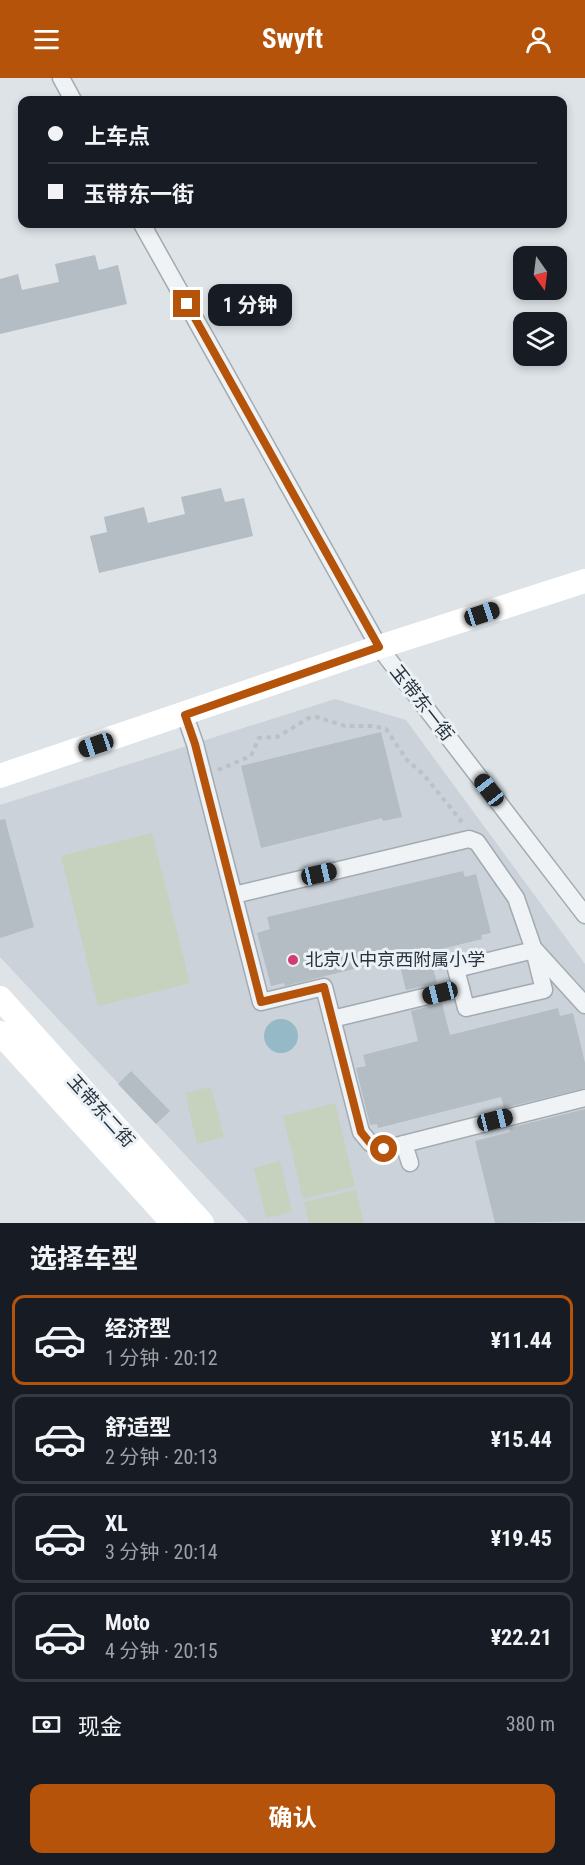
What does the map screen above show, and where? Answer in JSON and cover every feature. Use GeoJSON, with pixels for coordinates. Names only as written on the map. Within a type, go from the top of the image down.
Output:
{"type":"FeatureCollection","features":[{"type":"Feature","properties":{"kind":"street"},"geometry":{"type":"LineString","coordinates":[[61,78],[71,96]]}},
{"type":"Feature","properties":{"kind":"street","name":"玉带东一街"},"geometry":{"type":"LineString","coordinates":[[144,228],[379,647],[585,915]]}},
{"type":"Feature","properties":{"kind":"street"},"geometry":{"type":"LineString","coordinates":[[0,777],[379,647],[585,581]]}},
{"type":"Feature","properties":{"kind":"street"},"geometry":{"type":"LineString","coordinates":[[185,715],[203,774],[261,1002],[324,987],[361,1132],[370,1143],[384,1149],[585,1098]]}},
{"type":"Feature","properties":{"kind":"street"},"geometry":{"type":"LineString","coordinates":[[234,895],[469,839],[477,842],[516,898],[534,950],[544,990],[466,1008],[456,969],[534,950]]}},
{"type":"Feature","properties":{"kind":"street"},"geometry":{"type":"LineString","coordinates":[[534,950],[585,1005]]}},
{"type":"Feature","properties":{"kind":"street"},"geometry":{"type":"LineString","coordinates":[[332,1019],[461,988]]}},
{"type":"Feature","properties":{"kind":"street","name":"玉带东二街"},"geometry":{"type":"LineString","coordinates":[[0,999],[202,1223]]}},
{"type":"Feature","properties":{"kind":"street","name":"玉带东二街"},"geometry":{"type":"LineString","coordinates":[[0,1033],[173,1223]]}},
{"type":"Feature","properties":{"kind":"street"},"geometry":{"type":"LineString","coordinates":[[405,1144],[410,1163]]}},
{"type":"Feature","properties":{"kind":"path"},"geometry":{"type":"LineString","coordinates":[[203,774],[230,767],[251,756],[259,738],[277,737],[288,733],[309,718],[317,717],[345,726],[374,726],[386,729],[407,760],[423,774],[477,842]]}},
{"type":"Feature","properties":{"kind":"shaded area","name":"北京八中京西附属小学"},"geometry":{"type":"Polygon","coordinates":[[[335,699],[406,720],[585,964],[585,1223],[249,1223],[0,957],[0,805],[335,699]]]}},
{"type":"Feature","properties":{"kind":"green space"},"geometry":{"type":"Polygon","coordinates":[[[152,833],[190,983],[98,1006],[61,856],[152,833]]]}},
{"type":"Feature","properties":{"kind":"green space"},"geometry":{"type":"Polygon","coordinates":[[[211,1087],[224,1137],[197,1144],[185,1093],[211,1087]]]}},
{"type":"Feature","properties":{"kind":"green space"},"geometry":{"type":"Polygon","coordinates":[[[335,1103],[355,1186],[303,1199],[283,1116],[335,1103]]]}},
{"type":"Feature","properties":{"kind":"green space"},"geometry":{"type":"Polygon","coordinates":[[[280,1161],[292,1212],[266,1218],[254,1168],[280,1161]]]}},
{"type":"Feature","properties":{"kind":"green space"},"geometry":{"type":"Polygon","coordinates":[[[356,1190],[364,1223],[309,1223],[304,1202],[356,1190]]]}},
{"type":"Feature","properties":{"kind":"water"},"geometry":{"type":"Polygon","coordinates":[[[281,1019],[293,1024],[298,1036],[293,1048],[281,1053],[269,1048],[264,1036],[269,1024],[281,1019]]]}},
{"type":"Feature","properties":{"kind":"building"},"geometry":{"type":"Polygon","coordinates":[[[95,255],[99,270],[118,265],[127,304],[0,334],[0,279],[18,274],[22,290],[59,282],[55,264],[95,255]]]}},
{"type":"Feature","properties":{"kind":"building"},"geometry":{"type":"Polygon","coordinates":[[[221,488],[225,502],[244,498],[253,536],[99,573],[90,536],[107,532],[104,517],[144,507],[148,523],[185,514],[181,497],[221,488]]]}},
{"type":"Feature","properties":{"kind":"building"},"geometry":{"type":"Polygon","coordinates":[[[381,732],[402,817],[383,821],[382,818],[261,848],[241,766],[381,732]]]}},
{"type":"Feature","properties":{"kind":"building"},"geometry":{"type":"Polygon","coordinates":[[[5,819],[34,927],[0,938],[0,820],[5,819]]]}},
{"type":"Feature","properties":{"kind":"building"},"geometry":{"type":"Polygon","coordinates":[[[463,871],[465,877],[476,874],[491,933],[481,935],[482,939],[429,952],[437,983],[406,990],[398,958],[285,986],[284,983],[271,986],[257,933],[270,929],[267,917],[463,871]]]}},
{"type":"Feature","properties":{"kind":"building"},"geometry":{"type":"Polygon","coordinates":[[[442,1003],[450,1035],[558,1008],[560,1016],[573,1013],[585,1063],[585,1088],[504,1108],[501,1097],[378,1128],[377,1124],[370,1125],[356,1068],[366,1066],[363,1055],[418,1041],[411,1011],[442,1003]]]}},
{"type":"Feature","properties":{"kind":"building"},"geometry":{"type":"Polygon","coordinates":[[[131,1071],[170,1111],[156,1124],[118,1084],[131,1071]]]}},
{"type":"Feature","properties":{"kind":"building"},"geometry":{"type":"Polygon","coordinates":[[[585,1109],[585,1221],[495,1223],[475,1141],[510,1132],[509,1128],[585,1109]]]}},
{"type":"Feature","properties":{"kind":"place","name":"北京八中京西附属小学"},"geometry":{"type":"Point","coordinates":[293,960]}},
{"type":"Feature","properties":{"kind":"route"},"geometry":{"type":"LineString","coordinates":[[187,304],[379,647],[185,715],[195,744],[261,1002],[324,987],[361,1132],[370,1143],[384,1149]]}}]}
